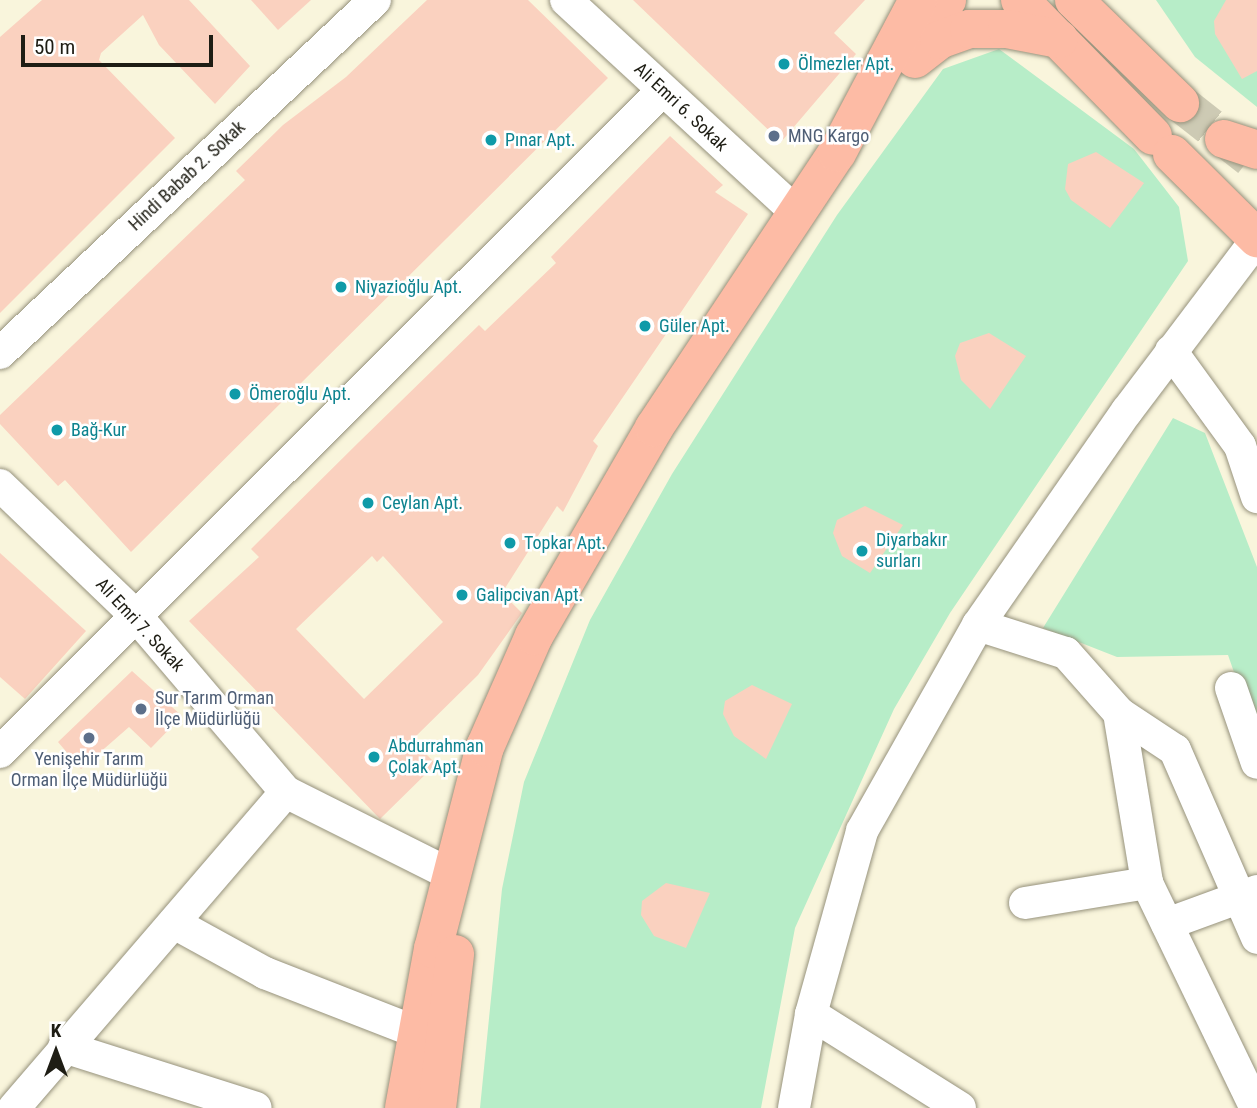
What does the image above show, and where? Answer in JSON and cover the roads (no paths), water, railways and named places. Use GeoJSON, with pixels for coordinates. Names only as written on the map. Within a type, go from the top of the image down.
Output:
{"type":"FeatureCollection","features":[{"type":"Feature","properties":{"kind":"main road"},"geometry":{"type":"LineString","coordinates":[[404,1108],[416,1032],[485,747],[534,636],[647,438],[837,153],[918,0]]}},
{"type":"Feature","properties":{"kind":"main road"},"geometry":{"type":"LineString","coordinates":[[837,153],[866,130],[947,0]]}},
{"type":"Feature","properties":{"kind":"main road"},"geometry":{"type":"LineString","coordinates":[[1020,0],[1257,238]]}},
{"type":"Feature","properties":{"kind":"main road"},"geometry":{"type":"LineString","coordinates":[[1082,5],[1180,103]]}},
{"type":"Feature","properties":{"kind":"main road"},"geometry":{"type":"LineString","coordinates":[[905,67],[939,40],[968,29],[1007,29],[1059,40]]}},
{"type":"Feature","properties":{"kind":"main road"},"geometry":{"type":"LineString","coordinates":[[437,1108],[455,952],[452,875]]}},
{"type":"Feature","properties":{"kind":"street","name":"Hindi Babab 2. Sokak"},"geometry":{"type":"LineString","coordinates":[[0,353],[375,0]]}},
{"type":"Feature","properties":{"kind":"street","name":"Ali Emri 6. Sokak"},"geometry":{"type":"LineString","coordinates":[[566,0],[796,212]]}},
{"type":"Feature","properties":{"kind":"street"},"geometry":{"type":"LineString","coordinates":[[0,752],[662,91]]}},
{"type":"Feature","properties":{"kind":"street"},"geometry":{"type":"LineString","coordinates":[[794,1108],[810,1014],[862,831],[978,625],[1171,351],[1257,238]]}},
{"type":"Feature","properties":{"kind":"street"},"geometry":{"type":"LineString","coordinates":[[1171,351],[1249,443],[1257,497]]}},
{"type":"Feature","properties":{"kind":"street","name":"Ali Emri 7. Sokak"},"geometry":{"type":"LineString","coordinates":[[0,485],[137,617],[286,792],[452,875]]}},
{"type":"Feature","properties":{"kind":"street"},"geometry":{"type":"LineString","coordinates":[[978,625],[1066,653],[1119,713],[1175,750],[1248,894],[1257,937]]}},
{"type":"Feature","properties":{"kind":"street"},"geometry":{"type":"LineString","coordinates":[[1231,688],[1257,763]]}},
{"type":"Feature","properties":{"kind":"street"},"geometry":{"type":"LineString","coordinates":[[1119,713],[1147,883],[1256,1108]]}},
{"type":"Feature","properties":{"kind":"street"},"geometry":{"type":"LineString","coordinates":[[14,1108],[286,792]]}},
{"type":"Feature","properties":{"kind":"street"},"geometry":{"type":"LineString","coordinates":[[1025,903],[1147,883]]}},
{"type":"Feature","properties":{"kind":"street"},"geometry":{"type":"LineString","coordinates":[[1167,923],[1248,894]]}},
{"type":"Feature","properties":{"kind":"street"},"geometry":{"type":"LineString","coordinates":[[174,923],[265,974],[416,1032]]}},
{"type":"Feature","properties":{"kind":"street"},"geometry":{"type":"LineString","coordinates":[[810,1014],[960,1108]]}},
{"type":"Feature","properties":{"kind":"street"},"geometry":{"type":"LineString","coordinates":[[64,1047],[256,1108]]}},
{"type":"Feature","properties":{"kind":"tunnel"},"geometry":{"type":"LineString","coordinates":[[1180,103],[1250,158]]}},
{"type":"Feature","properties":{"kind":"place","name":"Ölmezler Apt."},"geometry":{"type":"Point","coordinates":[784,64]}},
{"type":"Feature","properties":{"kind":"place","name":"MNG Kargo"},"geometry":{"type":"Point","coordinates":[774,136]}},
{"type":"Feature","properties":{"kind":"place","name":"Pınar Apt."},"geometry":{"type":"Point","coordinates":[491,140]}},
{"type":"Feature","properties":{"kind":"place","name":"Niyazioğlu Apt."},"geometry":{"type":"Point","coordinates":[341,287]}},
{"type":"Feature","properties":{"kind":"place","name":"Güler Apt."},"geometry":{"type":"Point","coordinates":[645,326]}},
{"type":"Feature","properties":{"kind":"place","name":"Ömeroğlu Apt."},"geometry":{"type":"Point","coordinates":[235,394]}},
{"type":"Feature","properties":{"kind":"place","name":"Bağ-Kur"},"geometry":{"type":"Point","coordinates":[57,430]}},
{"type":"Feature","properties":{"kind":"place","name":"Ceylan Apt."},"geometry":{"type":"Point","coordinates":[368,503]}},
{"type":"Feature","properties":{"kind":"place","name":"Topkar Apt."},"geometry":{"type":"Point","coordinates":[510,543]}},
{"type":"Feature","properties":{"kind":"place","name":"Diyarbakır surları"},"geometry":{"type":"Point","coordinates":[862,551]}},
{"type":"Feature","properties":{"kind":"place","name":"Galipcivan Apt."},"geometry":{"type":"Point","coordinates":[462,595]}},
{"type":"Feature","properties":{"kind":"place","name":"Sur Tarım Orman İlçe Müdürlüğü"},"geometry":{"type":"Point","coordinates":[141,709]}},
{"type":"Feature","properties":{"kind":"place","name":"Yenişehir Tarım Orman İlçe Müdürlüğü"},"geometry":{"type":"Point","coordinates":[89,738]}},
{"type":"Feature","properties":{"kind":"place","name":"Abdurrahman Çolak Apt."},"geometry":{"type":"Point","coordinates":[374,757]}}]}
